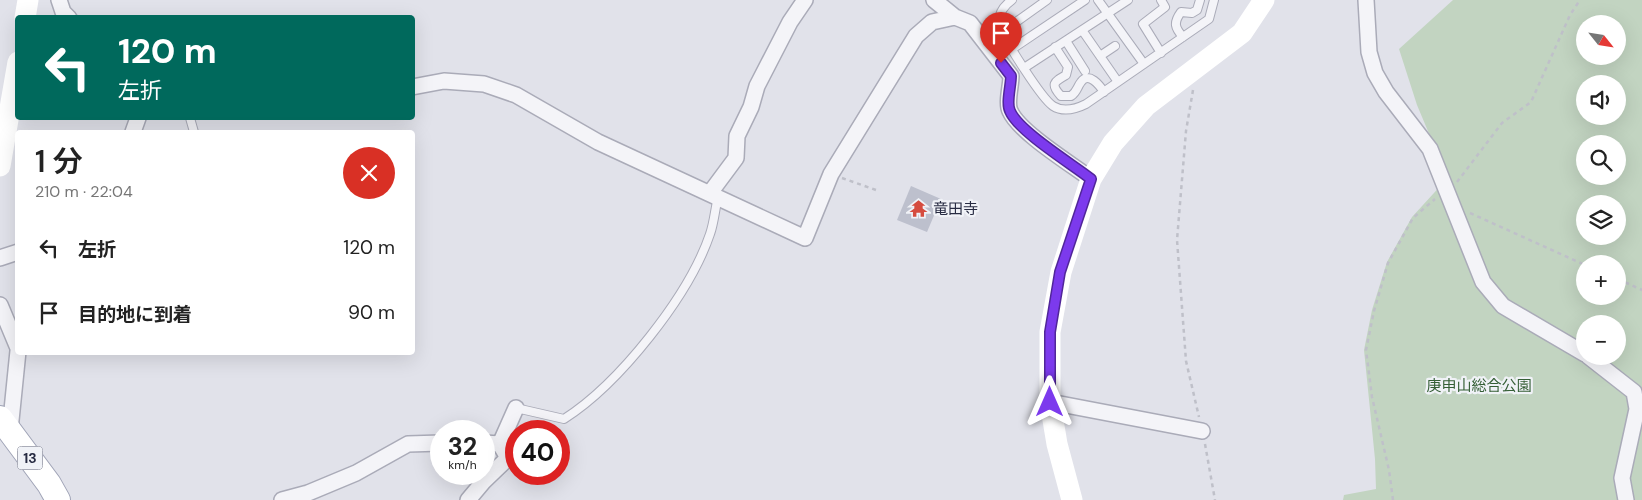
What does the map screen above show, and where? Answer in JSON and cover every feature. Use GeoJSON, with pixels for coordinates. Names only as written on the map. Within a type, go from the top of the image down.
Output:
{"type":"FeatureCollection","features":[{"type":"Feature","properties":{"kind":"main road","name":"13"},"geometry":{"type":"LineString","coordinates":[[5,424],[49,484],[58,500]]}},
{"type":"Feature","properties":{"kind":"street"},"geometry":{"type":"LineString","coordinates":[[26,15],[28,0]]}},
{"type":"Feature","properties":{"kind":"street"},"geometry":{"type":"LineString","coordinates":[[59,0],[66,15]]}},
{"type":"Feature","properties":{"kind":"street"},"geometry":{"type":"LineString","coordinates":[[714,195],[736,158],[737,136],[752,107],[757,86],[790,22],[805,0]]}},
{"type":"Feature","properties":{"kind":"street"},"geometry":{"type":"LineString","coordinates":[[934,0],[955,18],[970,23],[1018,72],[1009,110],[1016,122],[1026,132],[1091,179]]}},
{"type":"Feature","properties":{"kind":"street"},"geometry":{"type":"LineString","coordinates":[[1072,500],[1057,444],[1050,402],[1050,332],[1060,272],[1091,179],[1113,143],[1146,106],[1242,33],[1264,0]]}},
{"type":"Feature","properties":{"kind":"street"},"geometry":{"type":"LineString","coordinates":[[1366,0],[1369,52],[1375,73],[1386,92],[1430,149],[1483,282],[1504,306],[1576,349]]}},
{"type":"Feature","properties":{"kind":"street"},"geometry":{"type":"LineString","coordinates":[[415,87],[444,81],[484,84],[516,95],[598,142],[805,238],[831,174],[916,36],[932,22],[955,18]]}},
{"type":"Feature","properties":{"kind":"street"},"geometry":{"type":"LineString","coordinates":[[0,166],[15,79]]}},
{"type":"Feature","properties":{"kind":"street"},"geometry":{"type":"LineString","coordinates":[[0,258],[15,253]]}},
{"type":"Feature","properties":{"kind":"street"},"geometry":{"type":"LineString","coordinates":[[0,305],[15,342]]}},
{"type":"Feature","properties":{"kind":"street"},"geometry":{"type":"LineString","coordinates":[[5,424],[17,355]]}},
{"type":"Feature","properties":{"kind":"street"},"geometry":{"type":"LineString","coordinates":[[1600,365],[1634,392],[1637,409],[1622,478],[1626,500]]}},
{"type":"Feature","properties":{"kind":"street"},"geometry":{"type":"LineString","coordinates":[[1050,402],[1202,430]]}},
{"type":"Feature","properties":{"kind":"street"},"geometry":{"type":"LineString","coordinates":[[500,444],[516,408]]}},
{"type":"Feature","properties":{"kind":"street"},"geometry":{"type":"LineString","coordinates":[[282,500],[308,493],[356,473],[408,444],[430,443]]}},
{"type":"Feature","properties":{"kind":"street"},"geometry":{"type":"LineString","coordinates":[[495,444],[500,444]]}},
{"type":"Feature","properties":{"kind":"street"},"geometry":{"type":"LineString","coordinates":[[468,500],[484,481],[508,458],[500,444]]}},
{"type":"Feature","properties":{"kind":"lane"},"geometry":{"type":"LineString","coordinates":[[1012,0],[1005,5],[1000,13],[998,22],[1012,49],[1018,72],[1051,105],[1068,110],[1076,109],[1104,92],[1210,19],[1214,0]]}},
{"type":"Feature","properties":{"kind":"lane"},"geometry":{"type":"LineString","coordinates":[[1002,32],[1047,0]]}},
{"type":"Feature","properties":{"kind":"lane"},"geometry":{"type":"LineString","coordinates":[[1012,49],[1085,0]]}},
{"type":"Feature","properties":{"kind":"lane"},"geometry":{"type":"LineString","coordinates":[[1098,0],[1144,64]]}},
{"type":"Feature","properties":{"kind":"lane"},"geometry":{"type":"LineString","coordinates":[[1018,72],[1128,0]]}},
{"type":"Feature","properties":{"kind":"lane"},"geometry":{"type":"LineString","coordinates":[[1161,0],[1166,7],[1143,24],[1161,53]]}},
{"type":"Feature","properties":{"kind":"lane"},"geometry":{"type":"LineString","coordinates":[[1183,37],[1176,28],[1176,20],[1182,12],[1192,13],[1197,10],[1200,0]]}},
{"type":"Feature","properties":{"kind":"lane"},"geometry":{"type":"LineString","coordinates":[[1082,30],[1118,82]]}},
{"type":"Feature","properties":{"kind":"lane"},"geometry":{"type":"LineString","coordinates":[[1066,41],[1085,71]]}},
{"type":"Feature","properties":{"kind":"lane"},"geometry":{"type":"LineString","coordinates":[[1100,56],[1115,46]]}},
{"type":"Feature","properties":{"kind":"lane"},"geometry":{"type":"LineString","coordinates":[[1056,48],[1068,67],[1066,75],[1055,82],[1056,91],[1061,96],[1072,96],[1081,81],[1086,79],[1098,82],[1104,92]]}},
{"type":"Feature","properties":{"kind":"lane"},"geometry":{"type":"LineString","coordinates":[[516,408],[564,418],[580,408],[631,358],[679,296],[698,263],[711,233],[714,195]]}},
{"type":"Feature","properties":{"kind":"path"},"geometry":{"type":"LineString","coordinates":[[1393,500],[1389,470],[1372,397],[1366,350],[1374,311],[1388,263],[1413,218],[1446,190],[1455,186],[1502,123],[1532,102],[1570,15],[1580,0]]}},
{"type":"Feature","properties":{"kind":"path"},"geometry":{"type":"LineString","coordinates":[[1197,69],[1186,131],[1177,240],[1186,360],[1215,500]]}},
{"type":"Feature","properties":{"kind":"path"},"geometry":{"type":"LineString","coordinates":[[837,176],[876,190]]}},
{"type":"Feature","properties":{"kind":"path"},"geometry":{"type":"LineString","coordinates":[[1452,206],[1576,261]]}},
{"type":"Feature","properties":{"kind":"path"},"geometry":{"type":"LineString","coordinates":[[1626,283],[1642,290]]}},
{"type":"Feature","properties":{"kind":"green space","name":"庚申山総合公園"},"geometry":{"type":"Polygon","coordinates":[[[1453,0],[1642,0],[1642,500],[1343,500],[1344,495],[1376,489],[1375,459],[1364,350],[1372,310],[1387,262],[1412,217],[1444,182],[1446,174],[1417,105],[1399,49],[1453,0]]]}},
{"type":"Feature","properties":{"kind":"building","name":"竜田寺"},"geometry":{"type":"Polygon","coordinates":[[[911,186],[941,199],[927,232],[897,220],[911,186]]]}},
{"type":"Feature","properties":{"kind":"place","name":"竜田寺"},"geometry":{"type":"Point","coordinates":[919,209]}},
{"type":"Feature","properties":{"kind":"route"},"geometry":{"type":"LineString","coordinates":[[1001,63],[1011,76],[1009,110],[1016,122],[1026,132],[1091,179],[1060,272],[1050,332],[1050,402]]}}]}
